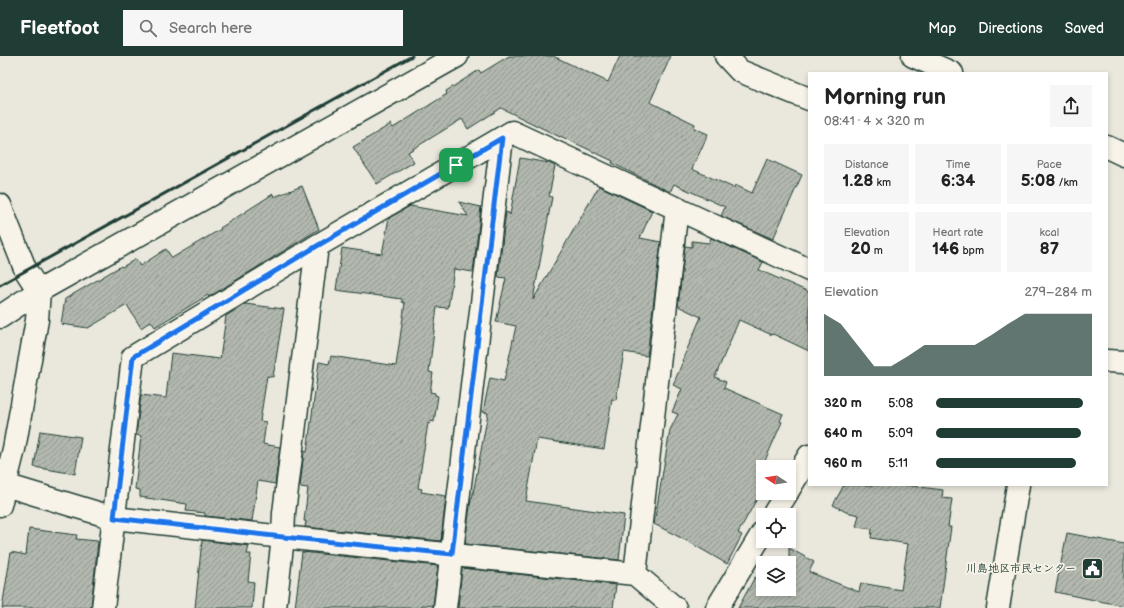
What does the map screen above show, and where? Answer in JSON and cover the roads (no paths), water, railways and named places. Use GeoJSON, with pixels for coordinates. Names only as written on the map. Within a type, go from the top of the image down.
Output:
{"type":"FeatureCollection","features":[{"type":"Feature","properties":{"kind":"street"},"geometry":{"type":"LineString","coordinates":[[0,317],[39,291],[457,56]]}},
{"type":"Feature","properties":{"kind":"street"},"geometry":{"type":"LineString","coordinates":[[726,56],[740,71],[808,98]]}},
{"type":"Feature","properties":{"kind":"street"},"geometry":{"type":"LineString","coordinates":[[913,56],[950,72]]}},
{"type":"Feature","properties":{"kind":"street"},"geometry":{"type":"LineString","coordinates":[[104,608],[133,357],[317,246],[512,132],[808,270]]}},
{"type":"Feature","properties":{"kind":"street"},"geometry":{"type":"LineString","coordinates":[[445,608],[502,138]]}},
{"type":"Feature","properties":{"kind":"street"},"geometry":{"type":"LineString","coordinates":[[1108,147],[1124,155]]}},
{"type":"Feature","properties":{"kind":"street"},"geometry":{"type":"LineString","coordinates":[[0,205],[26,271],[39,291],[37,320],[14,449],[2,495],[114,518],[635,574],[675,608]]}},
{"type":"Feature","properties":{"kind":"street"},"geometry":{"type":"LineString","coordinates":[[635,574],[677,208]]}},
{"type":"Feature","properties":{"kind":"street"},"geometry":{"type":"LineString","coordinates":[[275,608],[283,537],[284,513],[317,246]]}},
{"type":"Feature","properties":{"kind":"street"},"geometry":{"type":"LineString","coordinates":[[1108,361],[1124,362]]}},
{"type":"Feature","properties":{"kind":"street"},"geometry":{"type":"LineString","coordinates":[[796,477],[808,458]]}},
{"type":"Feature","properties":{"kind":"street"},"geometry":{"type":"LineString","coordinates":[[998,608],[1018,486]]}},
{"type":"Feature","properties":{"kind":"street"},"geometry":{"type":"LineString","coordinates":[[717,608],[756,544]]}},
{"type":"Feature","properties":{"kind":"railway"},"geometry":{"type":"LineString","coordinates":[[0,285],[412,56]]}},
{"type":"Feature","properties":{"kind":"place","name":"川島地区市民センター"},"geometry":{"type":"Point","coordinates":[1092,568]}}]}
